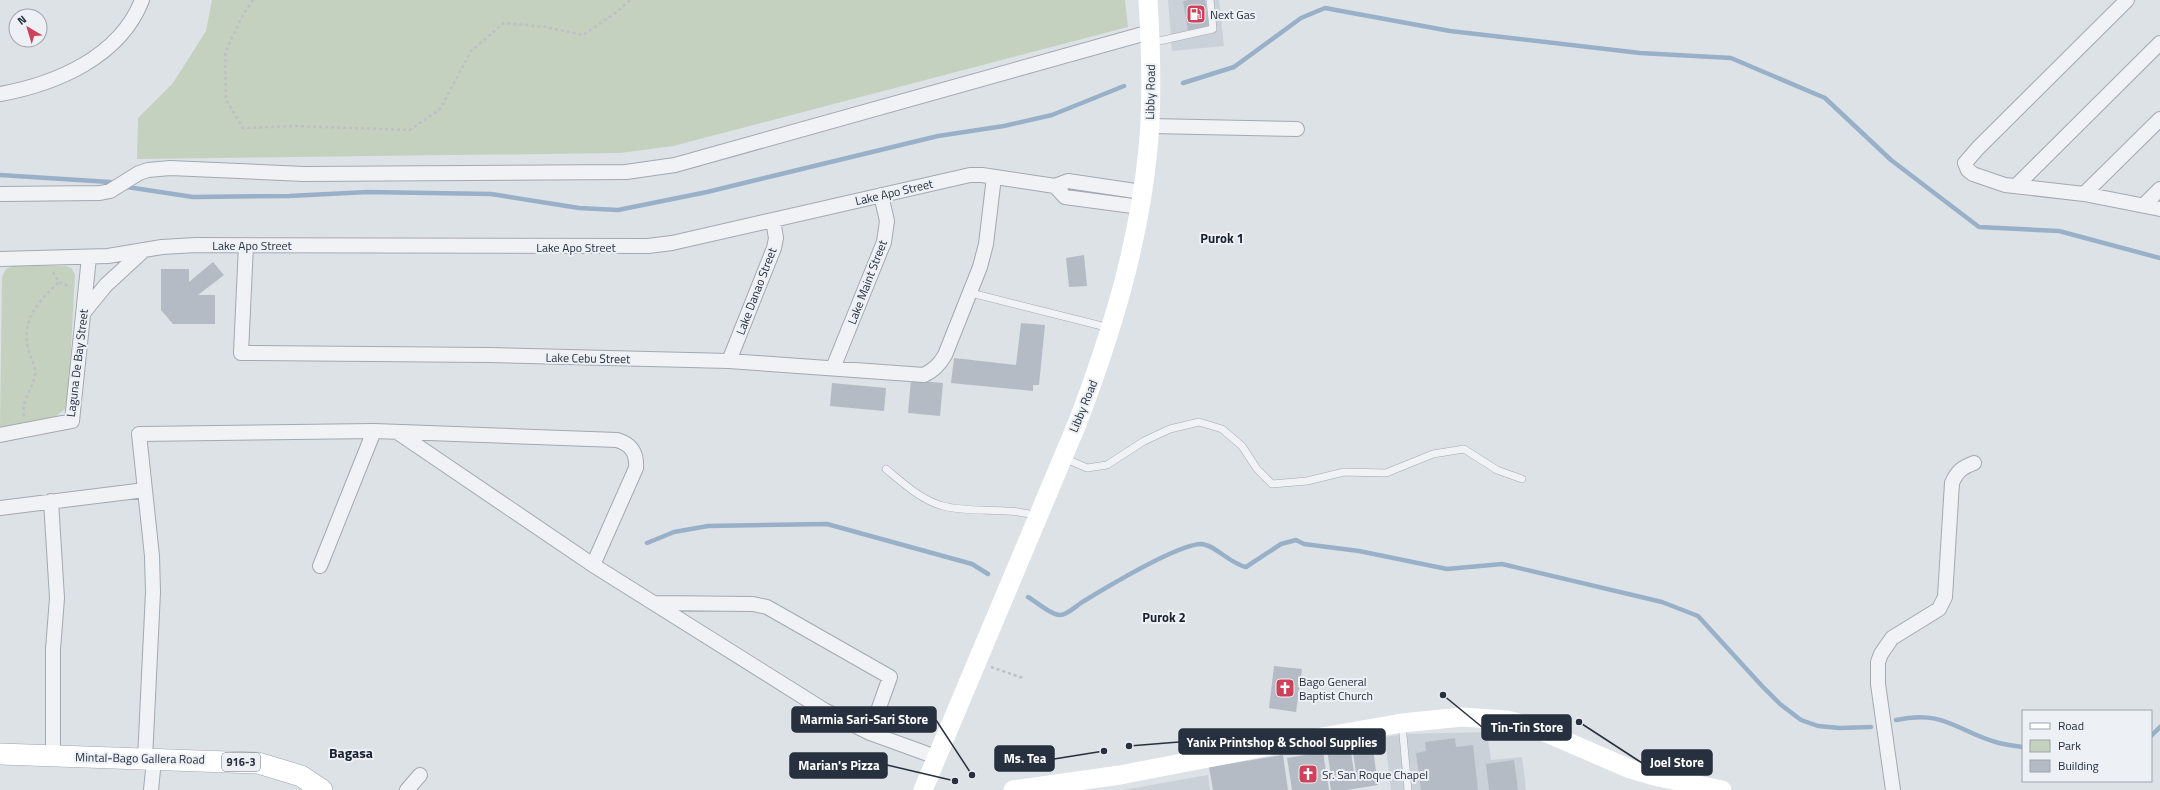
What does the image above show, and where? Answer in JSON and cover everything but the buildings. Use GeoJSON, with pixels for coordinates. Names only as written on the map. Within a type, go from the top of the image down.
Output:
{"type":"FeatureCollection","features":[{"type":"Feature","properties":{"kind":"main road","name":"Libby Road"},"geometry":{"type":"LineString","coordinates":[[923,790],[1095,376],[1111,328],[1128,264],[1141,200],[1150,126],[1151,0]]}},
{"type":"Feature","properties":{"kind":"main road"},"geometry":{"type":"LineString","coordinates":[[1013,790],[1120,775],[1402,723],[1462,717],[1507,720],[1533,727],[1630,769],[1654,776],[1722,790]]}},
{"type":"Feature","properties":{"kind":"main road","name":"Mintal-Bago Gallera Road"},"geometry":{"type":"LineString","coordinates":[[0,754],[258,763],[301,776],[322,790]]}},
{"type":"Feature","properties":{"kind":"street"},"geometry":{"type":"LineString","coordinates":[[0,94],[23,90],[63,77],[90,60],[116,40],[136,16],[142,0]]}},
{"type":"Feature","properties":{"kind":"street"},"geometry":{"type":"LineString","coordinates":[[2127,0],[1967,159],[1966,167],[1973,174],[1998,183],[2084,194],[2160,209]]}},
{"type":"Feature","properties":{"kind":"street"},"geometry":{"type":"LineString","coordinates":[[0,194],[100,193],[110,191],[139,173],[148,170],[170,168],[304,174],[626,172],[675,165],[1150,38]]}},
{"type":"Feature","properties":{"kind":"street"},"geometry":{"type":"LineString","coordinates":[[2016,186],[2160,43]]}},
{"type":"Feature","properties":{"kind":"street"},"geometry":{"type":"LineString","coordinates":[[2084,194],[2160,119]]}},
{"type":"Feature","properties":{"kind":"street"},"geometry":{"type":"LineString","coordinates":[[1150,126],[1297,128]]}},
{"type":"Feature","properties":{"kind":"street","name":"Lake Apo Street"},"geometry":{"type":"LineString","coordinates":[[0,259],[89,257],[178,246],[629,247],[672,243],[970,175],[1055,186],[1065,197],[1141,200]]}},
{"type":"Feature","properties":{"kind":"street"},"geometry":{"type":"LineString","coordinates":[[971,293],[986,244],[994,177]]}},
{"type":"Feature","properties":{"kind":"street"},"geometry":{"type":"LineString","coordinates":[[2144,205],[2160,189]]}},
{"type":"Feature","properties":{"kind":"street","name":"Lake Maint Street"},"geometry":{"type":"LineString","coordinates":[[833,368],[884,242],[887,221],[881,195]]}},
{"type":"Feature","properties":{"kind":"street","name":"Lake Danao Street"},"geometry":{"type":"LineString","coordinates":[[729,361],[774,248],[776,238],[773,220]]}},
{"type":"Feature","properties":{"kind":"street","name":"Lake Cebu Street"},"geometry":{"type":"LineString","coordinates":[[246,245],[241,353],[489,355],[729,361],[924,375],[932,372],[945,355],[971,293]]}},
{"type":"Feature","properties":{"kind":"street"},"geometry":{"type":"LineString","coordinates":[[83,314],[106,285],[144,250]]}},
{"type":"Feature","properties":{"kind":"street","name":"Laguna De Bay Street"},"geometry":{"type":"LineString","coordinates":[[0,435],[72,421],[89,257]]}},
{"type":"Feature","properties":{"kind":"street"},"geometry":{"type":"LineString","coordinates":[[320,566],[374,431]]}},
{"type":"Feature","properties":{"kind":"street"},"geometry":{"type":"LineString","coordinates":[[151,790],[152,556],[139,434],[374,431],[617,440],[626,442],[635,454],[636,468],[593,565]]}},
{"type":"Feature","properties":{"kind":"street"},"geometry":{"type":"LineString","coordinates":[[397,432],[593,565],[824,710],[870,733],[936,757]]}},
{"type":"Feature","properties":{"kind":"street"},"geometry":{"type":"LineString","coordinates":[[1893,790],[1878,684],[1878,662],[1881,654],[1892,638],[1939,609],[1945,597],[1952,483],[1956,473],[1963,467],[1974,463]]}},
{"type":"Feature","properties":{"kind":"street"},"geometry":{"type":"LineString","coordinates":[[0,508],[145,490]]}},
{"type":"Feature","properties":{"kind":"street"},"geometry":{"type":"LineString","coordinates":[[51,502],[57,598],[52,649],[53,756]]}},
{"type":"Feature","properties":{"kind":"street"},"geometry":{"type":"LineString","coordinates":[[654,603],[753,604],[766,607],[890,677],[870,733]]}},
{"type":"Feature","properties":{"kind":"street"},"geometry":{"type":"LineString","coordinates":[[406,790],[420,775]]}},
{"type":"Feature","properties":{"kind":"lane"},"geometry":{"type":"LineString","coordinates":[[1150,38],[1214,29],[1210,0]]}},
{"type":"Feature","properties":{"kind":"lane"},"geometry":{"type":"LineString","coordinates":[[971,293],[1111,328]]}},
{"type":"Feature","properties":{"kind":"lane"},"geometry":{"type":"LineString","coordinates":[[1062,457],[1087,468],[1107,465],[1144,441],[1164,432],[1200,422],[1222,429],[1242,446],[1257,469],[1272,484],[1307,481],[1344,472],[1386,473],[1433,454],[1464,449],[1497,470],[1522,479]]}},
{"type":"Feature","properties":{"kind":"lane"},"geometry":{"type":"LineString","coordinates":[[886,469],[905,485],[927,499],[942,506],[959,509],[1009,509],[1037,516]]}},
{"type":"Feature","properties":{"kind":"lane"},"geometry":{"type":"LineString","coordinates":[[1402,723],[1408,790]]}},
{"type":"Feature","properties":{"kind":"path"},"geometry":{"type":"LineString","coordinates":[[253,0],[243,15],[225,53],[226,100],[243,128],[296,126],[410,130],[440,109],[471,51],[504,23],[546,27],[583,35],[617,12],[630,0]]}},
{"type":"Feature","properties":{"kind":"path"},"geometry":{"type":"LineString","coordinates":[[54,258],[54,274],[59,282],[69,287],[86,288]]}},
{"type":"Feature","properties":{"kind":"path"},"geometry":{"type":"LineString","coordinates":[[26,430],[23,405],[35,375],[35,368],[27,342],[27,325],[36,306],[59,282]]}},
{"type":"Feature","properties":{"kind":"path"},"geometry":{"type":"LineString","coordinates":[[976,662],[1023,678]]}},
{"type":"Feature","properties":{"kind":"shaded area"},"geometry":{"type":"Polygon","coordinates":[[[1168,0],[1219,0],[1224,46],[1172,51],[1168,0]]]}},
{"type":"Feature","properties":{"kind":"shaded area"},"geometry":{"type":"Polygon","coordinates":[[[1487,732],[1491,760],[1522,757],[1526,790],[1391,790],[1385,737],[1403,734],[1487,732]]]}},
{"type":"Feature","properties":{"kind":"shaded area"},"geometry":{"type":"Polygon","coordinates":[[[1208,775],[1210,790],[1123,790],[1196,777],[1208,775]]]}},
{"type":"Feature","properties":{"kind":"green space"},"geometry":{"type":"Polygon","coordinates":[[[212,0],[1125,0],[1128,27],[673,146],[620,153],[137,159],[138,118],[173,83],[206,31],[212,0]]]}},
{"type":"Feature","properties":{"kind":"green space"},"geometry":{"type":"Polygon","coordinates":[[[13,266],[66,266],[71,268],[75,274],[68,402],[65,409],[55,417],[0,427],[2,277],[6,269],[13,266]]]}},
{"type":"Feature","properties":{"kind":"waterway"},"geometry":{"type":"LineString","coordinates":[[1183,83],[1234,67],[1301,18],[1325,8],[1450,31],[1640,53],[1731,58],[1825,98],[1891,160],[1979,227],[2059,231],[2160,258]]}},
{"type":"Feature","properties":{"kind":"waterway"},"geometry":{"type":"LineString","coordinates":[[127,187],[193,197],[289,196],[368,192],[491,194],[579,208],[618,210],[707,192],[938,136],[1004,126],[1052,115],[1124,86]]}},
{"type":"Feature","properties":{"kind":"waterway"},"geometry":{"type":"LineString","coordinates":[[0,175],[110,182]]}},
{"type":"Feature","properties":{"kind":"waterway"},"geometry":{"type":"LineString","coordinates":[[647,543],[674,532],[708,526],[827,524],[972,564],[988,574]]}},
{"type":"Feature","properties":{"kind":"waterway"},"geometry":{"type":"LineString","coordinates":[[1028,597],[1052,613],[1063,615],[1082,602],[1159,559],[1176,551],[1201,544],[1211,547],[1234,562],[1246,567],[1281,544],[1296,540],[1304,544],[1359,551],[1447,569],[1502,564],[1662,602],[1698,616],[1762,686],[1780,704],[1801,720],[1818,726],[1840,728],[1871,727]]}},
{"type":"Feature","properties":{"kind":"waterway"},"geometry":{"type":"LineString","coordinates":[[1896,720],[1913,717],[1927,717],[1950,723],[2002,744],[2022,747]]}},
{"type":"Feature","properties":{"kind":"waterway"},"geometry":{"type":"LineString","coordinates":[[2152,735],[2160,727]]}},
{"type":"Feature","properties":{"kind":"place","name":"Next Gas"},"geometry":{"type":"Point","coordinates":[1196,14]}},
{"type":"Feature","properties":{"kind":"place","name":"Bago General Baptist Church"},"geometry":{"type":"Point","coordinates":[1285,688]}},
{"type":"Feature","properties":{"kind":"place","name":"Tin-Tin Store"},"geometry":{"type":"Point","coordinates":[1443,695]}},
{"type":"Feature","properties":{"kind":"place","name":"Joel Store"},"geometry":{"type":"Point","coordinates":[1579,722]}},
{"type":"Feature","properties":{"kind":"place","name":"Yanix Printshop & School Supplies"},"geometry":{"type":"Point","coordinates":[1129,746]}},
{"type":"Feature","properties":{"kind":"place","name":"Ms. Tea"},"geometry":{"type":"Point","coordinates":[1104,751]}},
{"type":"Feature","properties":{"kind":"place","name":"Sr. San Roque Chapel"},"geometry":{"type":"Point","coordinates":[1308,774]}},
{"type":"Feature","properties":{"kind":"place","name":"Marmia Sari-Sari Store"},"geometry":{"type":"Point","coordinates":[972,775]}},
{"type":"Feature","properties":{"kind":"place","name":"Marian's Pizza"},"geometry":{"type":"Point","coordinates":[955,781]}},
{"type":"Feature","properties":{"kind":"district","name":"Purok 1"},"geometry":{"type":"Point","coordinates":[1222,238]}},
{"type":"Feature","properties":{"kind":"district","name":"Purok 2"},"geometry":{"type":"Point","coordinates":[1164,617]}},
{"type":"Feature","properties":{"kind":"district","name":"Bagasa"},"geometry":{"type":"Point","coordinates":[351,752]}}]}
